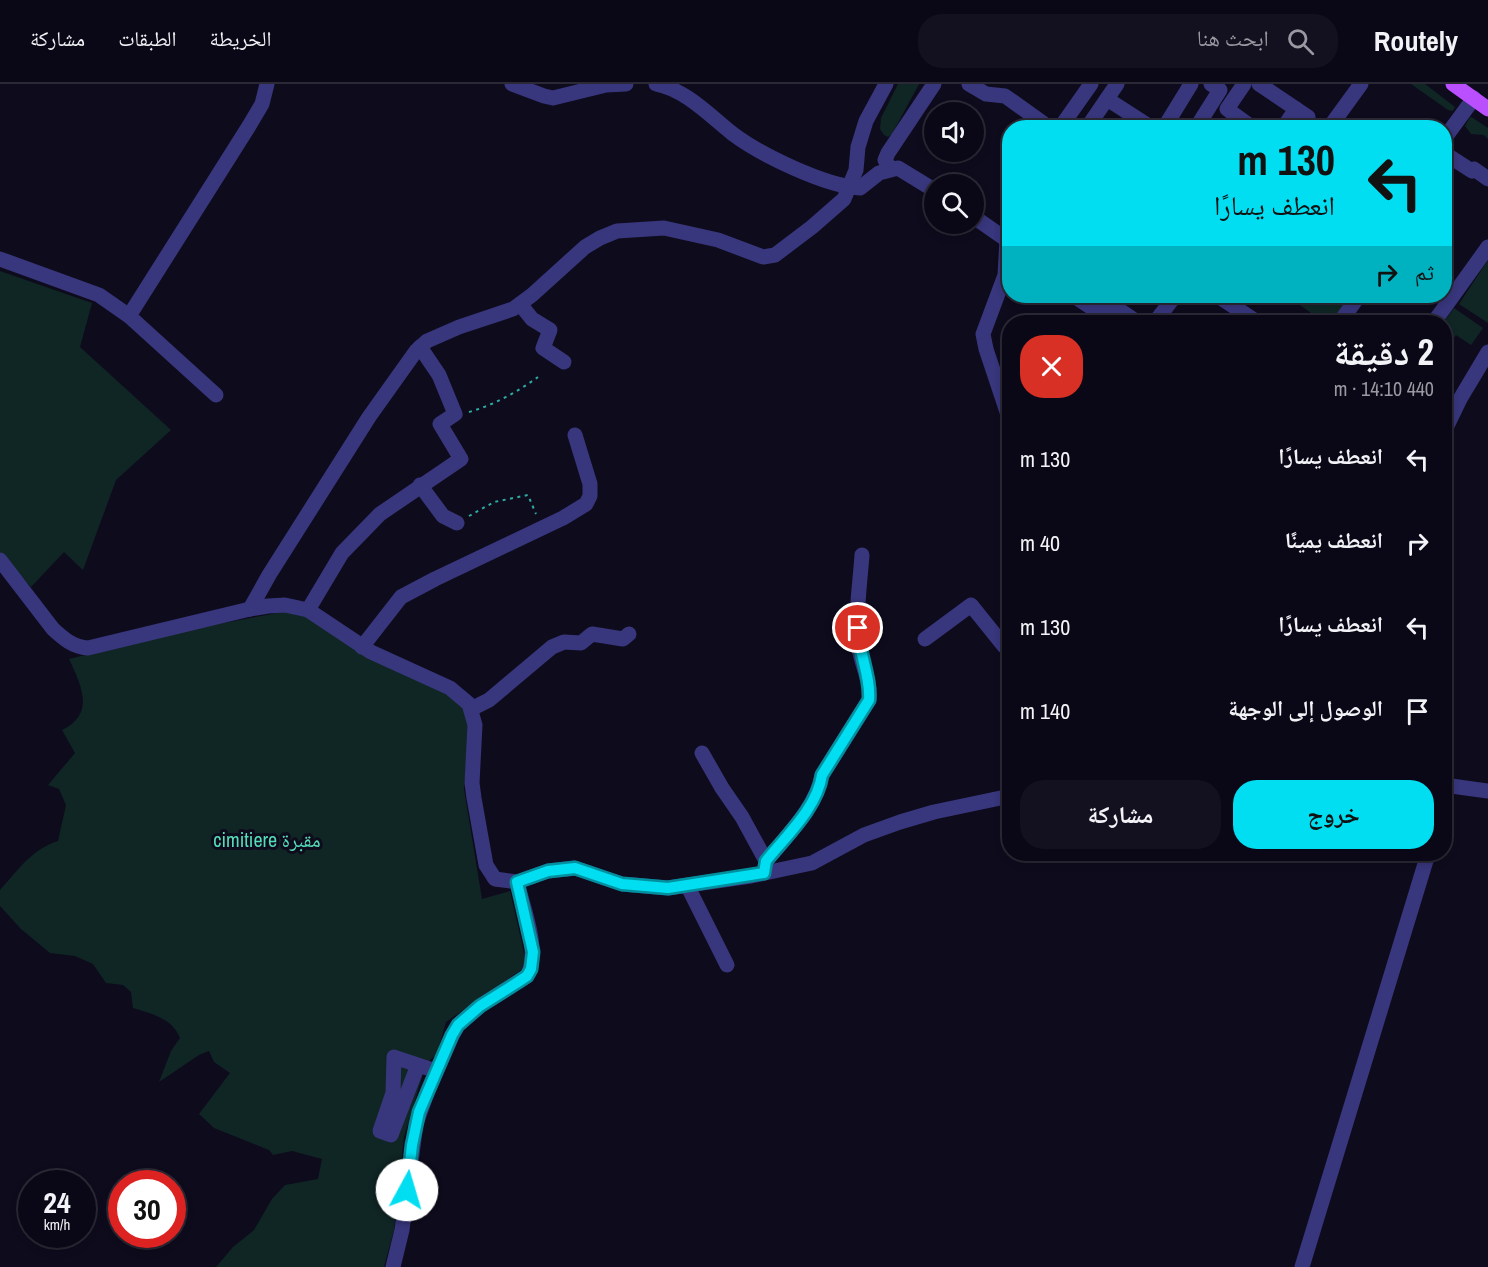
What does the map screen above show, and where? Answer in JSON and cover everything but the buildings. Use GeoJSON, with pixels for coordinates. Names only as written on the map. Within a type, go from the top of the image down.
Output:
{"type":"FeatureCollection","features":[{"type":"Feature","properties":{"kind":"main road"},"geometry":{"type":"LineString","coordinates":[[1454,84],[1488,109]]}},
{"type":"Feature","properties":{"kind":"street"},"geometry":{"type":"LineString","coordinates":[[129,316],[249,126],[261,104],[267,84]]}},
{"type":"Feature","properties":{"kind":"street"},"geometry":{"type":"LineString","coordinates":[[512,84],[553,98],[606,86],[626,84]]}},
{"type":"Feature","properties":{"kind":"street"},"geometry":{"type":"LineString","coordinates":[[656,84],[679,92],[751,147],[804,171],[850,187],[860,188],[879,173],[898,168],[924,183]]}},
{"type":"Feature","properties":{"kind":"street"},"geometry":{"type":"LineString","coordinates":[[250,609],[268,574],[369,417],[420,347],[427,341],[513,309],[585,247],[617,231],[664,228],[718,240],[763,257],[775,255],[812,227],[843,199],[856,170],[858,147],[866,121],[886,84]]}},
{"type":"Feature","properties":{"kind":"street"},"geometry":{"type":"LineString","coordinates":[[891,168],[885,160],[888,153],[934,84]]}},
{"type":"Feature","properties":{"kind":"street"},"geometry":{"type":"LineString","coordinates":[[969,84],[986,94],[1005,96],[1039,120]]}},
{"type":"Feature","properties":{"kind":"street"},"geometry":{"type":"LineString","coordinates":[[1066,120],[1091,84]]}},
{"type":"Feature","properties":{"kind":"street"},"geometry":{"type":"LineString","coordinates":[[1093,120],[1117,84]]}},
{"type":"Feature","properties":{"kind":"street"},"geometry":{"type":"LineString","coordinates":[[1169,120],[1191,84]]}},
{"type":"Feature","properties":{"kind":"street"},"geometry":{"type":"LineString","coordinates":[[1201,120],[1220,90],[1210,84]]}},
{"type":"Feature","properties":{"kind":"street"},"geometry":{"type":"LineString","coordinates":[[1240,120],[1227,110],[1244,84]]}},
{"type":"Feature","properties":{"kind":"street"},"geometry":{"type":"LineString","coordinates":[[1260,84],[1308,117],[1306,120]]}},
{"type":"Feature","properties":{"kind":"street"},"geometry":{"type":"LineString","coordinates":[[1335,120],[1361,84]]}},
{"type":"Feature","properties":{"kind":"street"},"geometry":{"type":"LineString","coordinates":[[1452,128],[1473,98]]}},
{"type":"Feature","properties":{"kind":"street"},"geometry":{"type":"LineString","coordinates":[[1107,99],[1140,120]]}},
{"type":"Feature","properties":{"kind":"street"},"geometry":{"type":"LineString","coordinates":[[1288,120],[1296,109]]}},
{"type":"Feature","properties":{"kind":"street"},"geometry":{"type":"LineString","coordinates":[[1452,158],[1488,178]]}},
{"type":"Feature","properties":{"kind":"street"},"geometry":{"type":"LineString","coordinates":[[984,225],[1002,238]]}},
{"type":"Feature","properties":{"kind":"street"},"geometry":{"type":"LineString","coordinates":[[1452,297],[1488,247]]}},
{"type":"Feature","properties":{"kind":"street"},"geometry":{"type":"LineString","coordinates":[[0,259],[99,295],[129,316],[216,395]]}},
{"type":"Feature","properties":{"kind":"street"},"geometry":{"type":"LineString","coordinates":[[1002,283],[983,334],[1002,397]]}},
{"type":"Feature","properties":{"kind":"street"},"geometry":{"type":"LineString","coordinates":[[1084,303],[1102,315]]}},
{"type":"Feature","properties":{"kind":"street"},"geometry":{"type":"LineString","coordinates":[[1109,303],[1127,315]]}},
{"type":"Feature","properties":{"kind":"street"},"geometry":{"type":"LineString","coordinates":[[1160,315],[1170,303]]}},
{"type":"Feature","properties":{"kind":"street"},"geometry":{"type":"LineString","coordinates":[[1228,303],[1246,315]]}},
{"type":"Feature","properties":{"kind":"street"},"geometry":{"type":"LineString","coordinates":[[520,304],[532,319],[550,330],[543,348],[564,362]]}},
{"type":"Feature","properties":{"kind":"street"},"geometry":{"type":"LineString","coordinates":[[308,610],[342,553],[380,514],[460,459],[440,424],[455,414],[439,375],[420,347]]}},
{"type":"Feature","properties":{"kind":"street"},"geometry":{"type":"LineString","coordinates":[[1452,416],[1488,352]]}},
{"type":"Feature","properties":{"kind":"street"},"geometry":{"type":"LineString","coordinates":[[362,647],[401,597],[586,504],[590,496],[590,484],[575,435]]}},
{"type":"Feature","properties":{"kind":"street"},"geometry":{"type":"LineString","coordinates":[[420,485],[443,516],[457,523]]}},
{"type":"Feature","properties":{"kind":"street"},"geometry":{"type":"LineString","coordinates":[[765,867],[814,799],[820,787],[822,775],[869,700],[870,688],[858,643],[857,614],[862,555]]}},
{"type":"Feature","properties":{"kind":"street"},"geometry":{"type":"LineString","coordinates":[[0,560],[53,629],[63,639],[79,647],[88,648],[250,609],[285,605],[308,610],[362,647],[450,688],[464,699],[471,709],[475,725],[472,783],[486,865],[495,879],[517,882],[548,871],[575,868],[622,884],[668,888],[687,885],[765,867],[812,863],[864,835],[900,822],[934,812],[1002,798]]}},
{"type":"Feature","properties":{"kind":"street"},"geometry":{"type":"LineString","coordinates":[[924,639],[971,605],[1002,644]]}},
{"type":"Feature","properties":{"kind":"street"},"geometry":{"type":"LineString","coordinates":[[471,709],[489,700],[558,644],[581,643],[592,634],[618,640],[629,634]]}},
{"type":"Feature","properties":{"kind":"street"},"geometry":{"type":"LineString","coordinates":[[702,753],[742,817],[765,867]]}},
{"type":"Feature","properties":{"kind":"street"},"geometry":{"type":"LineString","coordinates":[[1452,789],[1488,791]]}},
{"type":"Feature","properties":{"kind":"street"},"geometry":{"type":"LineString","coordinates":[[1302,1267],[1426,861]]}},
{"type":"Feature","properties":{"kind":"street"},"geometry":{"type":"LineString","coordinates":[[393,1267],[402,1230],[416,1124],[436,1071],[458,1025],[480,1006],[527,976],[531,969],[533,952],[517,882]]}},
{"type":"Feature","properties":{"kind":"street"},"geometry":{"type":"LineString","coordinates":[[687,885],[728,966]]}},
{"type":"Feature","properties":{"kind":"street"},"geometry":{"type":"LineString","coordinates":[[418,1065],[391,1135],[380,1131],[393,1093],[394,1057],[418,1065],[436,1071]]}},
{"type":"Feature","properties":{"kind":"path"},"geometry":{"type":"LineString","coordinates":[[455,414],[481,408],[519,390],[538,377]]}},
{"type":"Feature","properties":{"kind":"path"},"geometry":{"type":"LineString","coordinates":[[457,523],[494,502],[528,495],[542,528]]}},
{"type":"Feature","properties":{"kind":"green space"},"geometry":{"type":"Polygon","coordinates":[[[898,84],[919,84],[892,134],[888,137],[880,129],[881,118],[898,84]]]}},
{"type":"Feature","properties":{"kind":"green space"},"geometry":{"type":"Polygon","coordinates":[[[1411,84],[1425,84],[1455,107],[1453,111],[1448,110],[1411,84]]]}},
{"type":"Feature","properties":{"kind":"green space"},"geometry":{"type":"Polygon","coordinates":[[[1470,117],[1488,128],[1488,139],[1484,135],[1471,134],[1465,126],[1470,117]]]}},
{"type":"Feature","properties":{"kind":"green space"},"geometry":{"type":"Polygon","coordinates":[[[1488,260],[1488,323],[1459,304],[1488,260]]]}},
{"type":"Feature","properties":{"kind":"green space"},"geometry":{"type":"Polygon","coordinates":[[[0,271],[92,303],[80,347],[171,430],[116,480],[83,570],[64,552],[31,587],[0,552],[0,271]]]}},
{"type":"Feature","properties":{"kind":"green space"},"geometry":{"type":"Polygon","coordinates":[[[1297,303],[1346,303],[1337,315],[1314,315],[1297,303]]]}},
{"type":"Feature","properties":{"kind":"green space"},"geometry":{"type":"Polygon","coordinates":[[[1454,308],[1483,328],[1471,345],[1456,335],[1452,341],[1452,315],[1449,315],[1454,308]]]}},
{"type":"Feature","properties":{"kind":"green space","name":"cimitiere مقبرة"},"geometry":{"type":"Polygon","coordinates":[[[288,611],[305,615],[451,694],[463,706],[469,728],[464,789],[482,899],[510,891],[526,961],[521,970],[446,1022],[437,1054],[429,1061],[423,1074],[404,1137],[394,1230],[384,1267],[216,1267],[233,1247],[254,1230],[272,1199],[285,1185],[318,1179],[322,1159],[292,1151],[273,1155],[269,1150],[214,1128],[199,1114],[230,1073],[214,1062],[209,1051],[199,1055],[159,1082],[171,1051],[180,1038],[172,1026],[161,1018],[133,1008],[131,992],[123,985],[106,983],[93,964],[75,956],[50,953],[21,929],[0,906],[0,890],[33,855],[58,841],[66,805],[59,789],[48,785],[75,753],[62,730],[79,716],[83,698],[69,659],[186,630],[288,611]]]}},
{"type":"Feature","properties":{"kind":"route"},"geometry":{"type":"LineString","coordinates":[[407,1190],[412,1145],[419,1112],[452,1035],[458,1025],[480,1006],[527,976],[531,969],[533,952],[517,882],[548,871],[575,868],[622,884],[668,888],[764,873],[766,861],[814,799],[820,787],[822,775],[869,700],[870,688],[858,643],[858,628]]}}]}
